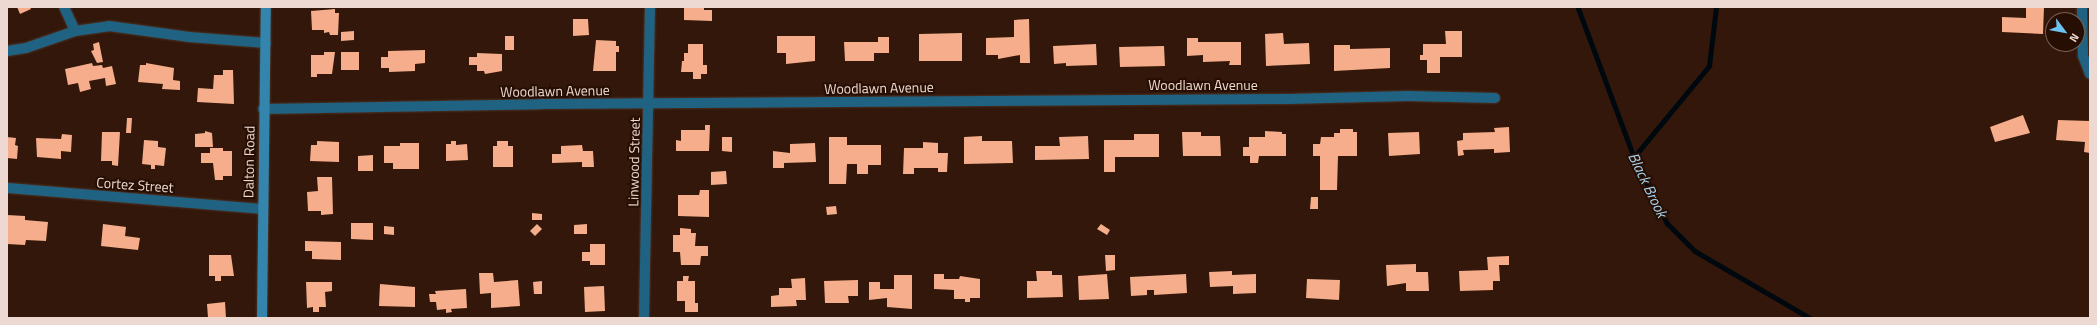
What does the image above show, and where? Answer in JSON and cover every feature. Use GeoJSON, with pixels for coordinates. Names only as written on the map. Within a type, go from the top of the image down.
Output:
{"type":"FeatureCollection","features":[{"type":"Feature","properties":{"kind":"street"},"geometry":{"type":"LineString","coordinates":[[64,7],[75,31]]}},
{"type":"Feature","properties":{"kind":"street","name":"Dalton Road"},"geometry":{"type":"LineString","coordinates":[[262,318],[263,109],[266,7]]}},
{"type":"Feature","properties":{"kind":"street","name":"Linwood Street"},"geometry":{"type":"LineString","coordinates":[[644,318],[650,7]]}},
{"type":"Feature","properties":{"kind":"street"},"geometry":{"type":"LineString","coordinates":[[2082,7],[2083,56],[2090,74]]}},
{"type":"Feature","properties":{"kind":"street"},"geometry":{"type":"LineString","coordinates":[[7,51],[26,48],[75,31],[109,26],[189,37],[266,43]]}},
{"type":"Feature","properties":{"kind":"street","name":"Woodlawn Avenue"},"geometry":{"type":"LineString","coordinates":[[263,109],[649,104],[1288,99],[1408,96],[1495,98]]}},
{"type":"Feature","properties":{"kind":"street","name":"Cortez Street"},"geometry":{"type":"LineString","coordinates":[[7,188],[262,209]]}},
{"type":"Feature","properties":{"kind":"building"},"geometry":{"type":"Polygon","coordinates":[[[17,7],[30,7],[31,9],[20,14],[17,7]]]}},
{"type":"Feature","properties":{"kind":"building"},"geometry":{"type":"Polygon","coordinates":[[[684,7],[704,7],[704,10],[712,10],[712,21],[684,20],[684,7]]]}},
{"type":"Feature","properties":{"kind":"building"},"geometry":{"type":"Polygon","coordinates":[[[2026,7],[2044,7],[2043,34],[2002,32],[2002,17],[2026,18],[2026,7]]]}},
{"type":"Feature","properties":{"kind":"building"},"geometry":{"type":"Polygon","coordinates":[[[335,9],[335,13],[339,13],[338,35],[330,35],[329,32],[324,33],[324,30],[312,30],[311,11],[335,9]]]}},
{"type":"Feature","properties":{"kind":"building"},"geometry":{"type":"Polygon","coordinates":[[[573,19],[588,19],[589,35],[573,36],[573,19]]]}},
{"type":"Feature","properties":{"kind":"building"},"geometry":{"type":"Polygon","coordinates":[[[1029,19],[1030,63],[1020,63],[1020,55],[998,59],[998,55],[986,55],[986,38],[1014,37],[1014,20],[1029,19]]]}},
{"type":"Feature","properties":{"kind":"building"},"geometry":{"type":"Polygon","coordinates":[[[354,31],[354,40],[341,41],[341,32],[354,31]]]}},
{"type":"Feature","properties":{"kind":"building"},"geometry":{"type":"Polygon","coordinates":[[[1445,31],[1462,31],[1462,57],[1440,57],[1440,73],[1427,73],[1427,60],[1420,60],[1420,55],[1423,55],[1423,44],[1446,44],[1445,31]]]}},
{"type":"Feature","properties":{"kind":"building"},"geometry":{"type":"Polygon","coordinates":[[[962,33],[962,61],[919,61],[919,34],[962,33]]]}},
{"type":"Feature","properties":{"kind":"building"},"geometry":{"type":"Polygon","coordinates":[[[1283,33],[1284,44],[1309,43],[1310,64],[1266,66],[1265,34],[1283,33]]]}},
{"type":"Feature","properties":{"kind":"building"},"geometry":{"type":"Polygon","coordinates":[[[505,36],[514,36],[514,50],[505,50],[505,36]]]}},
{"type":"Feature","properties":{"kind":"building"},"geometry":{"type":"Polygon","coordinates":[[[777,36],[815,36],[815,61],[786,64],[786,53],[777,53],[777,36]]]}},
{"type":"Feature","properties":{"kind":"building"},"geometry":{"type":"Polygon","coordinates":[[[878,37],[889,37],[889,53],[874,53],[874,61],[845,61],[844,42],[878,42],[878,37]]]}},
{"type":"Feature","properties":{"kind":"building"},"geometry":{"type":"Polygon","coordinates":[[[1187,38],[1198,38],[1198,42],[1241,42],[1241,65],[1229,65],[1230,61],[1203,62],[1203,55],[1187,56],[1187,38]]]}},
{"type":"Feature","properties":{"kind":"building"},"geometry":{"type":"Polygon","coordinates":[[[596,40],[616,41],[616,46],[619,46],[619,52],[616,52],[616,71],[593,71],[596,40]]]}},
{"type":"Feature","properties":{"kind":"building"},"geometry":{"type":"Polygon","coordinates":[[[99,42],[103,62],[97,63],[91,51],[94,50],[93,44],[99,42]]]}},
{"type":"Feature","properties":{"kind":"building"},"geometry":{"type":"Polygon","coordinates":[[[688,44],[703,44],[703,65],[707,65],[707,74],[701,74],[701,79],[693,79],[693,72],[681,72],[682,61],[684,61],[684,53],[688,53],[688,44]]]}},
{"type":"Feature","properties":{"kind":"building"},"geometry":{"type":"Polygon","coordinates":[[[1096,44],[1097,65],[1066,66],[1066,63],[1054,64],[1053,46],[1096,44]]]}},
{"type":"Feature","properties":{"kind":"building"},"geometry":{"type":"Polygon","coordinates":[[[1334,45],[1350,45],[1350,49],[1390,48],[1390,68],[1334,71],[1334,45]]]}},
{"type":"Feature","properties":{"kind":"building"},"geometry":{"type":"Polygon","coordinates":[[[1164,46],[1165,66],[1120,67],[1119,47],[1164,46]]]}},
{"type":"Feature","properties":{"kind":"building"},"geometry":{"type":"Polygon","coordinates":[[[425,50],[425,63],[415,64],[415,71],[389,72],[389,68],[381,68],[381,57],[388,57],[388,51],[425,50]]]}},
{"type":"Feature","properties":{"kind":"building"},"geometry":{"type":"Polygon","coordinates":[[[324,52],[335,52],[332,74],[317,74],[317,77],[311,77],[311,55],[324,55],[324,52]]]}},
{"type":"Feature","properties":{"kind":"building"},"geometry":{"type":"Polygon","coordinates":[[[341,52],[359,52],[359,70],[341,70],[341,52]]]}},
{"type":"Feature","properties":{"kind":"building"},"geometry":{"type":"Polygon","coordinates":[[[477,53],[502,54],[502,71],[485,74],[484,71],[477,71],[477,65],[469,65],[469,57],[477,57],[477,53]]]}},
{"type":"Feature","properties":{"kind":"building"},"geometry":{"type":"Polygon","coordinates":[[[92,63],[93,66],[102,65],[103,68],[112,66],[116,84],[106,86],[105,78],[89,81],[91,89],[80,92],[78,83],[68,85],[65,69],[92,63]]]}},
{"type":"Feature","properties":{"kind":"building"},"geometry":{"type":"Polygon","coordinates":[[[146,63],[174,68],[173,80],[180,81],[180,90],[162,89],[163,84],[138,82],[140,65],[146,65],[146,63]]]}},
{"type":"Feature","properties":{"kind":"building"},"geometry":{"type":"Polygon","coordinates":[[[223,70],[233,70],[234,104],[197,102],[198,88],[213,89],[214,75],[223,75],[223,70]]]}},
{"type":"Feature","properties":{"kind":"building"},"geometry":{"type":"Polygon","coordinates":[[[2023,115],[2030,133],[1995,142],[1990,127],[2023,115]]]}},
{"type":"Feature","properties":{"kind":"building"},"geometry":{"type":"Polygon","coordinates":[[[127,118],[132,118],[131,133],[126,133],[127,118]]]}},
{"type":"Feature","properties":{"kind":"building"},"geometry":{"type":"Polygon","coordinates":[[[2058,120],[2090,121],[2090,153],[2084,152],[2085,142],[2056,140],[2058,120]]]}},
{"type":"Feature","properties":{"kind":"building"},"geometry":{"type":"Polygon","coordinates":[[[705,125],[710,125],[709,151],[676,151],[676,140],[681,141],[681,130],[705,130],[705,125]]]}},
{"type":"Feature","properties":{"kind":"building"},"geometry":{"type":"Polygon","coordinates":[[[1509,127],[1510,152],[1494,153],[1494,149],[1463,150],[1464,155],[1458,156],[1457,141],[1463,140],[1463,133],[1495,132],[1494,128],[1509,127]]]}},
{"type":"Feature","properties":{"kind":"building"},"geometry":{"type":"Polygon","coordinates":[[[1340,129],[1353,129],[1353,132],[1357,132],[1357,156],[1338,156],[1337,190],[1320,190],[1320,156],[1313,156],[1313,144],[1320,144],[1321,137],[1334,137],[1334,133],[1340,133],[1340,129]]]}},
{"type":"Feature","properties":{"kind":"building"},"geometry":{"type":"Polygon","coordinates":[[[205,131],[212,133],[213,147],[195,147],[195,134],[205,133],[205,131]]]}},
{"type":"Feature","properties":{"kind":"building"},"geometry":{"type":"Polygon","coordinates":[[[1265,131],[1282,132],[1282,134],[1286,134],[1286,156],[1259,156],[1258,163],[1250,163],[1250,156],[1243,156],[1243,147],[1249,147],[1249,137],[1265,137],[1265,131]]]}},
{"type":"Feature","properties":{"kind":"building"},"geometry":{"type":"Polygon","coordinates":[[[102,132],[120,132],[118,166],[112,165],[112,161],[101,161],[102,132]]]}},
{"type":"Feature","properties":{"kind":"building"},"geometry":{"type":"Polygon","coordinates":[[[1182,132],[1201,132],[1201,136],[1220,136],[1221,156],[1183,156],[1182,132]]]}},
{"type":"Feature","properties":{"kind":"building"},"geometry":{"type":"Polygon","coordinates":[[[1419,132],[1420,154],[1389,156],[1388,133],[1419,132]]]}},
{"type":"Feature","properties":{"kind":"building"},"geometry":{"type":"Polygon","coordinates":[[[62,134],[72,135],[71,152],[61,151],[61,159],[37,157],[36,138],[61,139],[62,134]]]}},
{"type":"Feature","properties":{"kind":"building"},"geometry":{"type":"Polygon","coordinates":[[[1134,134],[1159,134],[1159,157],[1115,157],[1115,172],[1104,172],[1104,140],[1134,140],[1134,134]]]}},
{"type":"Feature","properties":{"kind":"building"},"geometry":{"type":"Polygon","coordinates":[[[982,136],[982,141],[1012,141],[1013,163],[964,164],[964,137],[982,136]]]}},
{"type":"Feature","properties":{"kind":"building"},"geometry":{"type":"Polygon","coordinates":[[[1088,136],[1089,159],[1035,160],[1035,146],[1060,146],[1059,137],[1088,136]]]}},
{"type":"Feature","properties":{"kind":"building"},"geometry":{"type":"Polygon","coordinates":[[[7,137],[16,138],[15,145],[18,146],[17,159],[7,158],[7,137]]]}},
{"type":"Feature","properties":{"kind":"building"},"geometry":{"type":"Polygon","coordinates":[[[722,137],[732,137],[732,152],[722,151],[722,137]]]}},
{"type":"Feature","properties":{"kind":"building"},"geometry":{"type":"Polygon","coordinates":[[[829,137],[847,137],[847,145],[881,145],[881,165],[868,165],[868,174],[857,174],[857,164],[847,164],[846,184],[829,184],[829,137]]]}},
{"type":"Feature","properties":{"kind":"building"},"geometry":{"type":"Polygon","coordinates":[[[144,140],[158,141],[158,147],[166,148],[164,166],[155,165],[155,169],[151,169],[151,165],[142,164],[144,140]]]}},
{"type":"Feature","properties":{"kind":"building"},"geometry":{"type":"Polygon","coordinates":[[[317,141],[339,142],[339,162],[310,161],[311,145],[317,145],[317,141]]]}},
{"type":"Feature","properties":{"kind":"building"},"geometry":{"type":"Polygon","coordinates":[[[451,141],[456,141],[456,145],[467,144],[468,160],[446,161],[446,144],[451,144],[451,141]]]}},
{"type":"Feature","properties":{"kind":"building"},"geometry":{"type":"Polygon","coordinates":[[[497,141],[508,141],[508,146],[513,146],[513,167],[493,167],[493,146],[497,146],[497,141]]]}},
{"type":"Feature","properties":{"kind":"building"},"geometry":{"type":"Polygon","coordinates":[[[923,142],[938,143],[938,153],[948,153],[947,172],[938,172],[938,168],[914,168],[914,174],[903,174],[904,148],[923,148],[923,142]]]}},
{"type":"Feature","properties":{"kind":"building"},"geometry":{"type":"Polygon","coordinates":[[[400,143],[419,143],[419,169],[393,169],[393,163],[384,163],[384,146],[400,146],[400,143]]]}},
{"type":"Feature","properties":{"kind":"building"},"geometry":{"type":"Polygon","coordinates":[[[815,143],[816,162],[784,163],[784,168],[773,168],[773,151],[790,153],[790,144],[815,143]]]}},
{"type":"Feature","properties":{"kind":"building"},"geometry":{"type":"Polygon","coordinates":[[[582,145],[583,151],[593,151],[594,167],[582,167],[582,162],[552,163],[552,154],[561,154],[561,146],[582,145]]]}},
{"type":"Feature","properties":{"kind":"building"},"geometry":{"type":"Polygon","coordinates":[[[210,148],[223,148],[223,151],[232,151],[232,176],[223,176],[223,180],[215,180],[213,163],[201,163],[201,153],[210,153],[210,148]]]}},
{"type":"Feature","properties":{"kind":"building"},"geometry":{"type":"Polygon","coordinates":[[[373,155],[373,171],[358,171],[358,156],[373,155]]]}},
{"type":"Feature","properties":{"kind":"building"},"geometry":{"type":"Polygon","coordinates":[[[726,171],[727,184],[711,185],[711,172],[726,171]]]}},
{"type":"Feature","properties":{"kind":"building"},"geometry":{"type":"Polygon","coordinates":[[[317,177],[332,177],[333,214],[321,215],[321,211],[308,211],[307,192],[318,191],[317,177]]]}},
{"type":"Feature","properties":{"kind":"building"},"geometry":{"type":"Polygon","coordinates":[[[700,190],[709,190],[709,217],[678,216],[678,195],[699,195],[700,190]]]}},
{"type":"Feature","properties":{"kind":"building"},"geometry":{"type":"Polygon","coordinates":[[[1311,197],[1318,197],[1318,209],[1310,209],[1311,197]]]}},
{"type":"Feature","properties":{"kind":"building"},"geometry":{"type":"Polygon","coordinates":[[[836,206],[837,214],[827,215],[826,207],[836,206]]]}},
{"type":"Feature","properties":{"kind":"building"},"geometry":{"type":"Polygon","coordinates":[[[532,213],[542,214],[542,220],[532,220],[532,213]]]}},
{"type":"Feature","properties":{"kind":"building"},"geometry":{"type":"Polygon","coordinates":[[[7,215],[25,216],[25,220],[48,222],[46,241],[26,240],[25,245],[7,244],[7,215]]]}},
{"type":"Feature","properties":{"kind":"building"},"geometry":{"type":"Polygon","coordinates":[[[351,223],[373,223],[373,240],[351,239],[351,223]]]}},
{"type":"Feature","properties":{"kind":"building"},"geometry":{"type":"Polygon","coordinates":[[[103,224],[126,227],[125,236],[140,238],[138,250],[101,246],[103,224]]]}},
{"type":"Feature","properties":{"kind":"building"},"geometry":{"type":"Polygon","coordinates":[[[537,224],[542,229],[535,236],[530,231],[537,224]]]}},
{"type":"Feature","properties":{"kind":"building"},"geometry":{"type":"Polygon","coordinates":[[[587,224],[587,234],[574,234],[574,225],[587,224]]]}},
{"type":"Feature","properties":{"kind":"building"},"geometry":{"type":"Polygon","coordinates":[[[1101,224],[1110,230],[1107,235],[1097,229],[1101,224]]]}},
{"type":"Feature","properties":{"kind":"building"},"geometry":{"type":"Polygon","coordinates":[[[384,226],[394,227],[394,235],[384,234],[384,226]]]}},
{"type":"Feature","properties":{"kind":"building"},"geometry":{"type":"Polygon","coordinates":[[[680,228],[691,229],[691,233],[696,233],[695,246],[708,246],[708,256],[701,256],[700,265],[681,265],[680,252],[673,252],[673,235],[680,235],[680,228]]]}},
{"type":"Feature","properties":{"kind":"building"},"geometry":{"type":"Polygon","coordinates":[[[305,241],[341,242],[341,260],[312,259],[312,251],[305,251],[305,241]]]}},
{"type":"Feature","properties":{"kind":"building"},"geometry":{"type":"Polygon","coordinates":[[[590,244],[605,244],[605,265],[590,265],[590,261],[582,261],[582,252],[590,252],[590,244]]]}},
{"type":"Feature","properties":{"kind":"building"},"geometry":{"type":"Polygon","coordinates":[[[209,255],[231,255],[234,276],[221,276],[221,281],[215,281],[215,276],[209,276],[209,255]]]}},
{"type":"Feature","properties":{"kind":"building"},"geometry":{"type":"Polygon","coordinates":[[[1105,255],[1115,255],[1115,270],[1106,271],[1105,255]]]}},
{"type":"Feature","properties":{"kind":"building"},"geometry":{"type":"Polygon","coordinates":[[[1509,256],[1509,265],[1499,265],[1500,281],[1493,281],[1493,290],[1460,291],[1459,271],[1488,270],[1487,257],[1509,256]]]}},
{"type":"Feature","properties":{"kind":"building"},"geometry":{"type":"Polygon","coordinates":[[[1416,264],[1416,272],[1428,272],[1429,291],[1406,291],[1406,283],[1387,286],[1386,265],[1416,264]]]}},
{"type":"Feature","properties":{"kind":"building"},"geometry":{"type":"Polygon","coordinates":[[[1036,271],[1052,271],[1052,275],[1062,275],[1063,297],[1027,298],[1027,281],[1037,281],[1036,271]]]}},
{"type":"Feature","properties":{"kind":"building"},"geometry":{"type":"Polygon","coordinates":[[[1232,271],[1232,275],[1256,274],[1256,293],[1233,294],[1233,286],[1210,287],[1209,272],[1232,271]]]}},
{"type":"Feature","properties":{"kind":"building"},"geometry":{"type":"Polygon","coordinates":[[[479,273],[493,273],[494,282],[518,280],[520,306],[491,308],[491,293],[480,294],[479,273]]]}},
{"type":"Feature","properties":{"kind":"building"},"geometry":{"type":"Polygon","coordinates":[[[934,274],[944,274],[944,279],[959,279],[960,276],[980,279],[980,298],[970,298],[970,302],[965,302],[965,299],[954,299],[954,290],[934,289],[934,274]]]}},
{"type":"Feature","properties":{"kind":"building"},"geometry":{"type":"Polygon","coordinates":[[[1107,274],[1109,299],[1079,300],[1078,276],[1107,274]]]}},
{"type":"Feature","properties":{"kind":"building"},"geometry":{"type":"Polygon","coordinates":[[[1186,274],[1187,293],[1154,295],[1154,290],[1147,290],[1147,295],[1131,296],[1130,277],[1186,274]]]}},
{"type":"Feature","properties":{"kind":"building"},"geometry":{"type":"Polygon","coordinates":[[[894,275],[912,275],[912,309],[887,307],[887,298],[869,300],[869,282],[880,282],[880,289],[894,289],[894,275]]]}},
{"type":"Feature","properties":{"kind":"building"},"geometry":{"type":"Polygon","coordinates":[[[683,276],[689,276],[688,281],[695,281],[695,303],[698,303],[698,312],[685,312],[685,301],[677,301],[677,281],[683,281],[683,276]]]}},
{"type":"Feature","properties":{"kind":"building"},"geometry":{"type":"Polygon","coordinates":[[[805,278],[806,300],[796,300],[797,306],[771,307],[771,296],[779,295],[779,288],[792,288],[791,279],[805,278]]]}},
{"type":"Feature","properties":{"kind":"building"},"geometry":{"type":"Polygon","coordinates":[[[1307,279],[1340,280],[1339,300],[1306,298],[1307,279]]]}},
{"type":"Feature","properties":{"kind":"building"},"geometry":{"type":"Polygon","coordinates":[[[858,280],[858,296],[848,296],[849,303],[825,303],[824,281],[858,280]]]}},
{"type":"Feature","properties":{"kind":"building"},"geometry":{"type":"Polygon","coordinates":[[[542,281],[542,294],[534,294],[533,282],[542,281]]]}},
{"type":"Feature","properties":{"kind":"building"},"geometry":{"type":"Polygon","coordinates":[[[306,282],[332,282],[332,291],[325,292],[326,307],[319,307],[319,312],[313,312],[313,307],[307,308],[306,282]]]}},
{"type":"Feature","properties":{"kind":"building"},"geometry":{"type":"Polygon","coordinates":[[[380,284],[415,287],[415,307],[379,306],[380,284]]]}},
{"type":"Feature","properties":{"kind":"building"},"geometry":{"type":"Polygon","coordinates":[[[604,286],[605,311],[585,312],[584,287],[604,286]]]}},
{"type":"Feature","properties":{"kind":"building"},"geometry":{"type":"Polygon","coordinates":[[[466,289],[467,308],[451,309],[452,312],[446,313],[446,309],[437,310],[436,302],[430,302],[429,294],[436,294],[435,291],[466,289]]]}},
{"type":"Feature","properties":{"kind":"building"},"geometry":{"type":"Polygon","coordinates":[[[225,302],[226,318],[208,318],[207,304],[225,302]]]}},
{"type":"Feature","properties":{"kind":"waterway","name":"Black Brook"},"geometry":{"type":"LineString","coordinates":[[1578,7],[1634,157],[1667,223],[1695,251],[1810,318]]}},
{"type":"Feature","properties":{"kind":"waterway"},"geometry":{"type":"LineString","coordinates":[[1634,157],[1709,66],[1716,7]]}}]}
